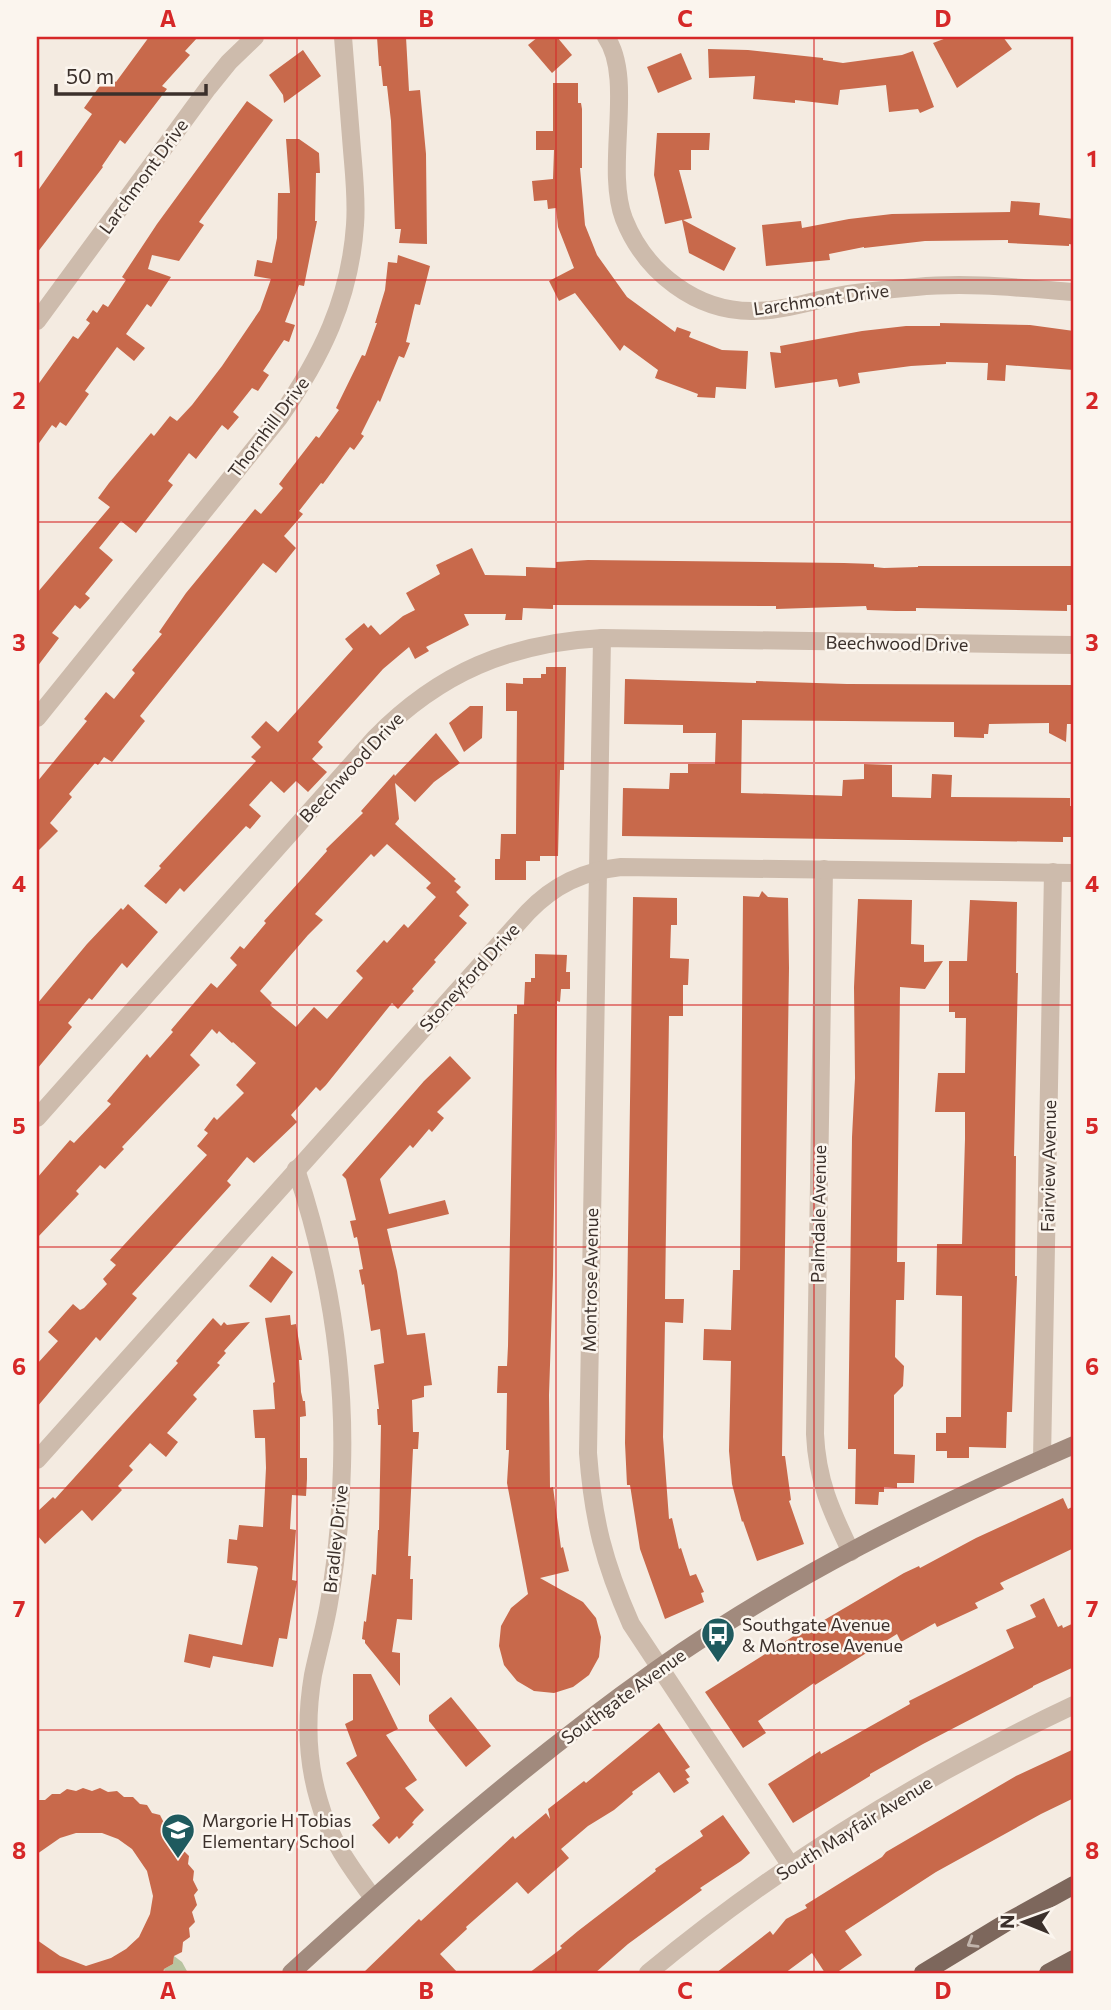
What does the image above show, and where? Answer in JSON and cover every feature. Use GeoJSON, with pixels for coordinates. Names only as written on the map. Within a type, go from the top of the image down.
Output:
{"type":"FeatureCollection","features":[{"type":"Feature","properties":{"kind":"main road"},"geometry":{"type":"LineString","coordinates":[[923,1973],[1074,1885]]}},
{"type":"Feature","properties":{"kind":"main road"},"geometry":{"type":"LineString","coordinates":[[1048,1973],[1074,1959]]}},
{"type":"Feature","properties":{"kind":"street","name":"Larchmont Drive"},"geometry":{"type":"LineString","coordinates":[[37,321],[208,88],[229,62],[255,37]]}},
{"type":"Feature","properties":{"kind":"street","name":"Thornhill Drive"},"geometry":{"type":"LineString","coordinates":[[37,718],[279,418],[303,384],[324,345],[340,305],[356,224],[344,37]]}},
{"type":"Feature","properties":{"kind":"street","name":"Larchmont Drive"},"geometry":{"type":"LineString","coordinates":[[612,38],[618,90],[616,159],[623,215],[632,237],[647,260],[687,294],[732,310],[755,311],[844,295],[921,286],[1003,285],[1074,292]]}},
{"type":"Feature","properties":{"kind":"street","name":"Beechwood Drive"},"geometry":{"type":"LineString","coordinates":[[37,1118],[398,715],[446,681],[504,655],[545,643],[601,638],[1074,645]]}},
{"type":"Feature","properties":{"kind":"street","name":"Montrose Avenue"},"geometry":{"type":"LineString","coordinates":[[601,638],[588,1453],[598,1536],[612,1582],[631,1624],[791,1866]]}},
{"type":"Feature","properties":{"kind":"street","name":"Stoneyford Drive"},"geometry":{"type":"LineString","coordinates":[[37,1461],[541,898],[577,876],[597,869],[621,867],[1074,873]]}},
{"type":"Feature","properties":{"kind":"street","name":"Palmdale Avenue"},"geometry":{"type":"LineString","coordinates":[[824,869],[816,1460],[832,1514],[851,1552]]}},
{"type":"Feature","properties":{"kind":"street","name":"Fairview Avenue"},"geometry":{"type":"LineString","coordinates":[[1042,1459],[1053,872]]}},
{"type":"Feature","properties":{"kind":"street","name":"Bradley Drive"},"geometry":{"type":"LineString","coordinates":[[296,1169],[319,1243],[328,1283],[335,1328],[342,1419],[336,1560],[310,1703],[312,1769],[319,1802],[331,1834],[349,1866],[373,1898]]}},
{"type":"Feature","properties":{"kind":"street","name":"Southgate Avenue"},"geometry":{"type":"LineString","coordinates":[[291,1973],[373,1898],[519,1774],[659,1668],[723,1626],[851,1552],[969,1493],[1074,1445]]}},
{"type":"Feature","properties":{"kind":"street","name":"South Mayfair Avenue"},"geometry":{"type":"LineString","coordinates":[[648,1973],[791,1866],[877,1811],[960,1763],[1074,1705]]}},
{"type":"Feature","properties":{"kind":"green space"},"geometry":{"type":"Polygon","coordinates":[[[174,1956],[182,1962],[188,1973],[165,1973],[164,1969],[173,1964],[174,1956]]]}},
{"type":"Feature","properties":{"kind":"building"},"geometry":{"type":"Polygon","coordinates":[[[149,37],[198,37],[185,51],[190,55],[162,86],[167,89],[125,144],[120,140],[103,167],[37,253],[37,192],[92,114],[84,108],[107,76],[116,82],[149,37]]]}},
{"type":"Feature","properties":{"kind":"building"},"geometry":{"type":"Polygon","coordinates":[[[377,37],[406,37],[409,91],[420,90],[426,154],[427,244],[399,243],[401,229],[395,229],[391,121],[387,86],[383,86],[379,66],[377,37]]]}},
{"type":"Feature","properties":{"kind":"building"},"geometry":{"type":"Polygon","coordinates":[[[538,37],[557,37],[572,55],[552,73],[528,45],[538,37]]]}},
{"type":"Feature","properties":{"kind":"building"},"geometry":{"type":"Polygon","coordinates":[[[949,37],[1003,37],[1012,49],[957,88],[933,43],[949,37]]]}},
{"type":"Feature","properties":{"kind":"building"},"geometry":{"type":"Polygon","coordinates":[[[708,49],[748,50],[823,58],[843,63],[913,51],[934,107],[920,113],[918,109],[889,112],[886,85],[840,90],[838,105],[753,99],[755,76],[709,78],[708,49]]]}},
{"type":"Feature","properties":{"kind":"building"},"geometry":{"type":"Polygon","coordinates":[[[303,50],[321,76],[284,103],[283,95],[269,75],[303,50]]]}},
{"type":"Feature","properties":{"kind":"building"},"geometry":{"type":"Polygon","coordinates":[[[681,53],[692,79],[658,93],[647,67],[681,53]]]}},
{"type":"Feature","properties":{"kind":"building"},"geometry":{"type":"Polygon","coordinates":[[[553,83],[578,83],[578,103],[581,103],[582,109],[580,168],[585,225],[597,255],[627,297],[675,332],[677,327],[691,332],[689,337],[722,350],[748,351],[746,389],[716,387],[715,398],[697,397],[698,394],[655,378],[658,370],[624,345],[620,351],[575,293],[559,301],[549,281],[574,268],[558,227],[556,208],[548,209],[547,200],[534,201],[532,181],[553,179],[554,150],[536,150],[536,131],[553,131],[553,83]]]}},
{"type":"Feature","properties":{"kind":"building"},"geometry":{"type":"Polygon","coordinates":[[[247,101],[273,120],[199,222],[204,225],[179,261],[152,255],[148,269],[171,277],[151,307],[147,304],[126,334],[145,348],[134,361],[117,347],[85,391],[89,394],[66,426],[60,422],[56,428],[52,425],[37,446],[37,386],[73,336],[78,339],[90,323],[86,320],[93,310],[97,313],[103,304],[108,307],[126,280],[122,277],[157,224],[247,101]]]}},
{"type":"Feature","properties":{"kind":"building"},"geometry":{"type":"Polygon","coordinates":[[[657,133],[710,133],[709,150],[691,150],[691,170],[679,170],[692,218],[683,220],[736,248],[724,271],[689,253],[682,220],[665,224],[654,175],[657,133]]]}},
{"type":"Feature","properties":{"kind":"building"},"geometry":{"type":"Polygon","coordinates":[[[286,139],[299,139],[319,153],[320,173],[316,173],[317,221],[304,286],[299,285],[285,322],[295,325],[289,342],[284,340],[263,371],[269,375],[258,391],[252,388],[233,412],[239,417],[228,430],[222,425],[196,459],[189,453],[168,481],[173,485],[136,533],[121,521],[99,548],[113,560],[85,594],[90,598],[80,609],[75,605],[52,633],[59,638],[37,667],[37,593],[110,507],[98,498],[109,483],[151,433],[154,436],[170,416],[177,421],[192,405],[260,310],[271,279],[254,276],[257,260],[272,263],[277,238],[278,193],[290,193],[286,139]]]}},
{"type":"Feature","properties":{"kind":"building"},"geometry":{"type":"Polygon","coordinates":[[[1011,201],[1040,203],[1039,215],[1074,219],[1074,245],[1008,243],[1008,240],[925,241],[864,247],[829,254],[830,260],[766,266],[762,225],[801,221],[802,228],[892,214],[1010,212],[1011,201]]]}},
{"type":"Feature","properties":{"kind":"building"},"geometry":{"type":"Polygon","coordinates":[[[398,255],[430,266],[420,305],[415,304],[406,342],[410,343],[404,358],[399,356],[380,402],[378,400],[361,434],[364,436],[354,450],[350,447],[299,511],[303,514],[284,536],[296,548],[276,573],[263,563],[140,716],[145,721],[112,762],[104,757],[98,765],[95,763],[69,794],[72,797],[50,823],[58,831],[37,852],[37,782],[87,721],[84,719],[106,692],[114,699],[135,673],[132,670],[162,634],[159,632],[186,593],[255,509],[261,514],[283,488],[279,484],[339,410],[336,408],[362,355],[365,356],[377,323],[388,262],[397,263],[398,255]]]}},
{"type":"Feature","properties":{"kind":"building"},"geometry":{"type":"Polygon","coordinates":[[[940,323],[1030,325],[1074,331],[1074,370],[1006,365],[1005,381],[987,380],[988,363],[946,362],[858,373],[860,383],[839,387],[837,379],[775,388],[770,352],[781,353],[780,346],[862,331],[906,326],[940,326],[940,323]]]}},
{"type":"Feature","properties":{"kind":"building"},"geometry":{"type":"Polygon","coordinates":[[[472,548],[485,575],[526,576],[526,567],[556,568],[556,562],[588,560],[844,563],[874,564],[874,567],[884,568],[1074,566],[1074,605],[1067,605],[1067,611],[916,608],[916,611],[896,611],[867,610],[866,606],[776,609],[776,606],[553,605],[553,609],[523,608],[522,620],[505,620],[506,614],[464,614],[469,625],[426,647],[429,651],[415,659],[409,647],[383,669],[318,742],[323,747],[312,759],[327,772],[308,792],[296,781],[284,793],[271,781],[249,805],[261,816],[250,829],[246,826],[184,892],[180,888],[166,904],[144,886],[161,868],[159,866],[256,761],[251,757],[261,747],[251,737],[266,721],[278,732],[353,649],[345,639],[364,623],[368,628],[371,625],[380,635],[415,610],[406,593],[440,574],[436,565],[472,548]]]}},
{"type":"Feature","properties":{"kind":"building"},"geometry":{"type":"Polygon","coordinates":[[[546,667],[566,667],[564,770],[560,770],[558,856],[540,856],[540,861],[526,861],[526,880],[495,880],[495,859],[500,859],[501,834],[516,834],[517,711],[506,711],[506,683],[523,684],[523,678],[541,678],[541,674],[546,674],[546,667]]]}},
{"type":"Feature","properties":{"kind":"building"},"geometry":{"type":"Polygon","coordinates":[[[625,679],[756,683],[1074,685],[1072,724],[1067,724],[1066,742],[1049,733],[1049,723],[989,724],[988,734],[984,734],[984,738],[954,737],[954,722],[742,720],[741,793],[842,796],[843,780],[864,779],[864,764],[892,765],[892,797],[931,798],[932,774],[952,775],[951,797],[1070,798],[1070,806],[1073,806],[1073,837],[1063,837],[1063,842],[622,836],[623,788],[669,789],[670,773],[688,773],[688,764],[715,764],[716,733],[683,733],[683,725],[624,724],[625,679]]]}},
{"type":"Feature","properties":{"kind":"building"},"geometry":{"type":"Polygon","coordinates":[[[470,706],[483,706],[482,738],[464,752],[449,723],[470,706]]]}},
{"type":"Feature","properties":{"kind":"building"},"geometry":{"type":"Polygon","coordinates":[[[436,733],[460,763],[434,782],[415,802],[395,783],[399,819],[395,824],[456,879],[454,881],[461,887],[456,892],[469,905],[459,916],[467,923],[434,960],[436,962],[398,1009],[392,1003],[326,1085],[320,1091],[316,1087],[291,1115],[297,1122],[254,1163],[247,1157],[227,1181],[231,1185],[132,1294],[137,1298],[100,1341],[96,1337],[37,1407],[37,1364],[58,1341],[48,1332],[73,1304],[80,1310],[84,1308],[107,1284],[103,1279],[116,1265],[110,1260],[207,1155],[197,1146],[208,1133],[204,1130],[214,1117],[217,1120],[244,1093],[236,1085],[256,1063],[219,1031],[217,1034],[212,1029],[190,1055],[200,1065],[122,1147],[124,1149],[105,1169],[100,1165],[76,1191],[79,1194],[37,1238],[37,1178],[70,1140],[74,1143],[111,1104],[107,1101],[147,1054],[150,1058],[173,1032],[171,1030],[211,983],[217,988],[237,965],[230,958],[240,946],[244,949],[266,923],[264,921],[326,849],[363,813],[361,811],[394,774],[395,776],[436,733]],[[387,844],[374,857],[371,854],[315,914],[323,920],[260,991],[272,1003],[270,1005],[296,1027],[314,1007],[327,1019],[363,978],[356,971],[384,940],[387,943],[404,924],[408,928],[436,897],[426,888],[431,883],[387,844]]]}},
{"type":"Feature","properties":{"kind":"building"},"geometry":{"type":"Polygon","coordinates":[[[762,891],[768,897],[788,898],[782,1456],[785,1456],[789,1501],[804,1544],[757,1561],[742,1522],[732,1484],[729,1451],[731,1361],[703,1360],[704,1329],[731,1330],[733,1270],[740,1270],[743,896],[759,897],[762,891]]]}},
{"type":"Feature","properties":{"kind":"building"},"geometry":{"type":"Polygon","coordinates":[[[633,897],[677,898],[677,925],[671,925],[670,958],[689,959],[688,985],[683,985],[683,1016],[669,1016],[665,1299],[684,1299],[683,1323],[665,1322],[663,1437],[669,1519],[672,1518],[679,1549],[681,1548],[690,1576],[696,1574],[704,1592],[701,1593],[704,1602],[665,1619],[640,1549],[630,1485],[627,1485],[625,1443],[633,897]]]}},
{"type":"Feature","properties":{"kind":"building"},"geometry":{"type":"Polygon","coordinates":[[[858,899],[912,900],[911,944],[924,945],[924,962],[943,961],[925,989],[900,987],[897,1262],[905,1262],[904,1300],[896,1300],[895,1357],[904,1366],[903,1386],[894,1395],[894,1454],[915,1455],[914,1483],[897,1483],[897,1488],[884,1487],[884,1492],[879,1492],[878,1505],[855,1504],[856,1449],[848,1449],[855,1078],[854,987],[858,899]]]}},
{"type":"Feature","properties":{"kind":"building"},"geometry":{"type":"Polygon","coordinates":[[[970,900],[1017,902],[1014,1156],[1017,1276],[1012,1412],[1007,1412],[1006,1448],[969,1447],[969,1458],[947,1458],[947,1451],[936,1451],[936,1433],[946,1433],[946,1417],[961,1417],[962,1296],[936,1295],[937,1244],[962,1244],[965,1112],[935,1112],[938,1073],[965,1073],[966,1018],[955,1018],[955,1012],[949,1012],[949,961],[967,961],[970,900]]]}},
{"type":"Feature","properties":{"kind":"building"},"geometry":{"type":"Polygon","coordinates":[[[128,904],[158,932],[127,968],[122,963],[92,1000],[89,998],[68,1023],[72,1027],[37,1069],[37,1004],[87,944],[128,904]]]}},
{"type":"Feature","properties":{"kind":"building"},"geometry":{"type":"Polygon","coordinates":[[[535,954],[567,955],[566,972],[570,972],[570,989],[561,989],[560,1002],[557,1001],[549,1395],[550,1488],[553,1487],[561,1548],[563,1547],[569,1571],[540,1578],[583,1602],[596,1618],[601,1637],[599,1657],[589,1675],[573,1687],[554,1693],[534,1691],[517,1681],[504,1665],[499,1646],[501,1626],[511,1608],[528,1594],[507,1483],[507,1393],[497,1393],[498,1366],[507,1366],[508,1346],[514,1014],[517,1014],[517,1005],[524,1005],[525,982],[531,982],[531,978],[535,978],[535,954]]]}},
{"type":"Feature","properties":{"kind":"building"},"geometry":{"type":"Polygon","coordinates":[[[450,1056],[471,1078],[437,1112],[444,1118],[432,1132],[429,1129],[413,1148],[410,1145],[380,1179],[389,1214],[445,1200],[449,1214],[387,1229],[407,1335],[425,1333],[432,1385],[424,1386],[424,1397],[412,1400],[413,1432],[419,1432],[418,1449],[413,1449],[408,1556],[411,1556],[410,1579],[413,1579],[412,1620],[397,1619],[392,1652],[400,1653],[400,1686],[362,1639],[372,1574],[376,1575],[379,1530],[381,1425],[378,1425],[374,1365],[384,1363],[380,1329],[371,1331],[364,1284],[362,1285],[359,1270],[363,1269],[357,1237],[354,1238],[350,1221],[356,1220],[346,1179],[342,1175],[424,1081],[450,1056]]]}},
{"type":"Feature","properties":{"kind":"building"},"geometry":{"type":"Polygon","coordinates":[[[272,1256],[293,1272],[271,1303],[249,1286],[272,1256]]]}},
{"type":"Feature","properties":{"kind":"building"},"geometry":{"type":"Polygon","coordinates":[[[290,1315],[291,1325],[296,1324],[302,1360],[299,1360],[301,1392],[306,1416],[300,1417],[300,1458],[307,1458],[307,1479],[306,1496],[292,1495],[290,1529],[296,1530],[292,1580],[297,1581],[287,1639],[279,1638],[273,1667],[213,1656],[210,1668],[184,1662],[189,1634],[242,1645],[258,1568],[227,1563],[229,1539],[237,1540],[239,1525],[263,1527],[265,1438],[255,1438],[253,1410],[275,1409],[275,1382],[265,1318],[290,1315]]]}},
{"type":"Feature","properties":{"kind":"building"},"geometry":{"type":"Polygon","coordinates":[[[213,1318],[221,1326],[224,1322],[227,1325],[250,1322],[224,1351],[226,1353],[217,1363],[220,1365],[193,1395],[197,1399],[167,1433],[178,1442],[166,1457],[150,1443],[129,1466],[133,1470],[118,1486],[122,1490],[92,1521],[82,1510],[45,1544],[37,1535],[37,1512],[53,1497],[55,1499],[178,1363],[176,1361],[213,1318]]]}},
{"type":"Feature","properties":{"kind":"building"},"geometry":{"type":"Polygon","coordinates":[[[1063,1498],[1068,1509],[1074,1506],[1074,1548],[1000,1583],[1004,1589],[975,1603],[978,1608],[937,1627],[935,1623],[901,1642],[897,1634],[815,1685],[814,1683],[758,1721],[766,1733],[743,1748],[705,1692],[808,1627],[809,1629],[904,1573],[919,1566],[920,1568],[976,1538],[1063,1498]]]}},
{"type":"Feature","properties":{"kind":"building"},"geometry":{"type":"Polygon","coordinates":[[[1044,1598],[1058,1627],[1062,1625],[1063,1628],[1074,1623],[1074,1667],[923,1744],[793,1823],[768,1784],[820,1751],[821,1754],[910,1704],[909,1701],[1014,1648],[1006,1630],[1036,1617],[1030,1605],[1044,1598]]]}},
{"type":"Feature","properties":{"kind":"building"},"geometry":{"type":"Polygon","coordinates":[[[353,1674],[371,1674],[398,1729],[386,1735],[417,1780],[405,1788],[424,1810],[399,1839],[397,1836],[389,1844],[372,1825],[380,1818],[346,1763],[357,1756],[345,1724],[353,1720],[353,1674]]]}},
{"type":"Feature","properties":{"kind":"building"},"geometry":{"type":"Polygon","coordinates":[[[451,1697],[491,1746],[466,1767],[429,1721],[429,1715],[451,1697]]]}},
{"type":"Feature","properties":{"kind":"building"},"geometry":{"type":"Polygon","coordinates":[[[659,1723],[690,1767],[685,1770],[690,1777],[686,1779],[689,1783],[674,1793],[659,1772],[561,1849],[569,1858],[528,1894],[517,1882],[440,1954],[458,1973],[363,1973],[419,1919],[421,1921],[513,1836],[515,1839],[546,1813],[550,1819],[548,1809],[584,1781],[586,1783],[659,1723]]]}},
{"type":"Feature","properties":{"kind":"building"},"geometry":{"type":"Polygon","coordinates":[[[1074,1749],[1074,1798],[936,1872],[845,1931],[862,1955],[836,1973],[825,1973],[812,1953],[785,1973],[716,1973],[770,1931],[773,1935],[786,1919],[807,1908],[805,1905],[886,1852],[1016,1776],[1074,1749]]]}},
{"type":"Feature","properties":{"kind":"building"},"geometry":{"type":"Polygon","coordinates":[[[83,1788],[92,1791],[100,1788],[108,1792],[117,1791],[124,1797],[133,1797],[140,1804],[147,1805],[152,1813],[160,1815],[164,1823],[172,1827],[175,1835],[182,1840],[183,1850],[189,1856],[188,1864],[194,1871],[193,1880],[198,1890],[194,1895],[197,1905],[192,1912],[195,1922],[189,1928],[190,1937],[183,1942],[182,1952],[174,1956],[173,1964],[164,1969],[163,1973],[37,1973],[37,1940],[60,1956],[86,1966],[111,1958],[126,1949],[139,1937],[150,1914],[153,1896],[147,1871],[132,1849],[118,1839],[102,1833],[76,1833],[60,1838],[37,1854],[37,1800],[45,1800],[52,1794],[60,1794],[67,1789],[76,1791],[83,1788]]]}},
{"type":"Feature","properties":{"kind":"building"},"geometry":{"type":"Polygon","coordinates":[[[723,1815],[750,1853],[741,1861],[700,1888],[702,1890],[628,1944],[595,1973],[529,1973],[656,1871],[655,1869],[703,1836],[700,1831],[723,1815]]]}},
{"type":"Feature","properties":{"kind":"place","name":"Southgate Avenue & Montrose Avenue"},"geometry":{"type":"Point","coordinates":[718,1664]}},
{"type":"Feature","properties":{"kind":"place","name":"Margorie H Tobias Elementary School"},"geometry":{"type":"Point","coordinates":[178,1860]}}]}
